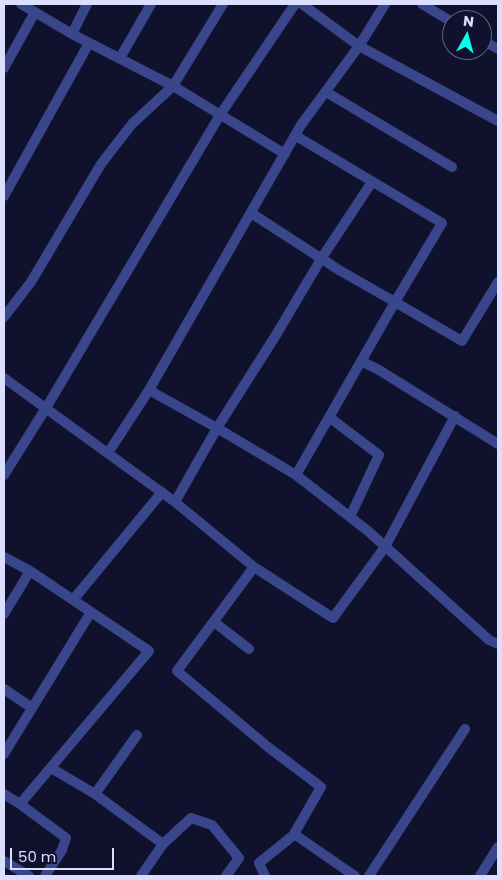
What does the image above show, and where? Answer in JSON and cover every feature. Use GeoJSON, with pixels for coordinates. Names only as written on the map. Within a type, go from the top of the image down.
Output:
{"type":"FeatureCollection","features":[{"type":"Feature","properties":{"kind":"street"},"geometry":{"type":"LineString","coordinates":[[21,4],[72,34],[173,86],[285,154]]}},
{"type":"Feature","properties":{"kind":"street"},"geometry":{"type":"LineString","coordinates":[[72,34],[87,4]]}},
{"type":"Feature","properties":{"kind":"street"},"geometry":{"type":"LineString","coordinates":[[120,58],[151,4]]}},
{"type":"Feature","properties":{"kind":"street"},"geometry":{"type":"LineString","coordinates":[[4,317],[31,282],[101,164],[132,124],[173,86],[223,4]]}},
{"type":"Feature","properties":{"kind":"street"},"geometry":{"type":"LineString","coordinates":[[4,475],[46,408],[220,115],[295,4]]}},
{"type":"Feature","properties":{"kind":"street"},"geometry":{"type":"LineString","coordinates":[[302,4],[359,46],[498,120]]}},
{"type":"Feature","properties":{"kind":"street"},"geometry":{"type":"LineString","coordinates":[[108,453],[149,390],[296,136],[359,46],[385,4]]}},
{"type":"Feature","properties":{"kind":"street"},"geometry":{"type":"LineString","coordinates":[[422,4],[442,16]]}},
{"type":"Feature","properties":{"kind":"street"},"geometry":{"type":"LineString","coordinates":[[4,68],[35,12]]}},
{"type":"Feature","properties":{"kind":"street"},"geometry":{"type":"LineString","coordinates":[[4,196],[89,43]]}},
{"type":"Feature","properties":{"kind":"street"},"geometry":{"type":"LineString","coordinates":[[326,92],[452,167]]}},
{"type":"Feature","properties":{"kind":"street"},"geometry":{"type":"LineString","coordinates":[[296,136],[442,223],[296,475]]}},
{"type":"Feature","properties":{"kind":"street"},"geometry":{"type":"LineString","coordinates":[[175,502],[217,428],[372,182]]}},
{"type":"Feature","properties":{"kind":"street"},"geometry":{"type":"LineString","coordinates":[[251,214],[322,259],[462,341],[498,282]]}},
{"type":"Feature","properties":{"kind":"street"},"geometry":{"type":"LineString","coordinates":[[361,361],[497,440]]}},
{"type":"Feature","properties":{"kind":"street"},"geometry":{"type":"LineString","coordinates":[[4,378],[162,492],[254,567],[333,618],[385,547],[455,416]]}},
{"type":"Feature","properties":{"kind":"street"},"geometry":{"type":"LineString","coordinates":[[149,390],[296,475],[350,517],[489,640],[498,644]]}},
{"type":"Feature","properties":{"kind":"street"},"geometry":{"type":"LineString","coordinates":[[329,417],[379,454],[350,517]]}},
{"type":"Feature","properties":{"kind":"street"},"geometry":{"type":"LineString","coordinates":[[74,600],[162,492]]}},
{"type":"Feature","properties":{"kind":"street"},"geometry":{"type":"LineString","coordinates":[[4,557],[30,571],[149,651],[20,804]]}},
{"type":"Feature","properties":{"kind":"street"},"geometry":{"type":"LineString","coordinates":[[254,567],[178,671],[268,747],[321,787],[295,834],[259,863],[265,876]]}},
{"type":"Feature","properties":{"kind":"street"},"geometry":{"type":"LineString","coordinates":[[4,614],[30,571]]}},
{"type":"Feature","properties":{"kind":"street"},"geometry":{"type":"LineString","coordinates":[[4,754],[91,612]]}},
{"type":"Feature","properties":{"kind":"street"},"geometry":{"type":"LineString","coordinates":[[214,622],[249,649]]}},
{"type":"Feature","properties":{"kind":"street"},"geometry":{"type":"LineString","coordinates":[[4,689],[32,708]]}},
{"type":"Feature","properties":{"kind":"street"},"geometry":{"type":"LineString","coordinates":[[369,876],[466,729]]}},
{"type":"Feature","properties":{"kind":"street"},"geometry":{"type":"LineString","coordinates":[[95,794],[137,735]]}},
{"type":"Feature","properties":{"kind":"street"},"geometry":{"type":"LineString","coordinates":[[50,768],[95,794],[163,844]]}},
{"type":"Feature","properties":{"kind":"street"},"geometry":{"type":"LineString","coordinates":[[4,794],[66,838],[62,850],[45,876]]}},
{"type":"Feature","properties":{"kind":"street"},"geometry":{"type":"LineString","coordinates":[[141,876],[163,844],[190,818],[212,825],[239,858],[226,876]]}},
{"type":"Feature","properties":{"kind":"street"},"geometry":{"type":"LineString","coordinates":[[295,834],[355,876]]}},
{"type":"Feature","properties":{"kind":"street"},"geometry":{"type":"LineString","coordinates":[[480,876],[498,847]]}},
{"type":"Feature","properties":{"kind":"street"},"geometry":{"type":"LineString","coordinates":[[4,861],[29,876]]}}]}
